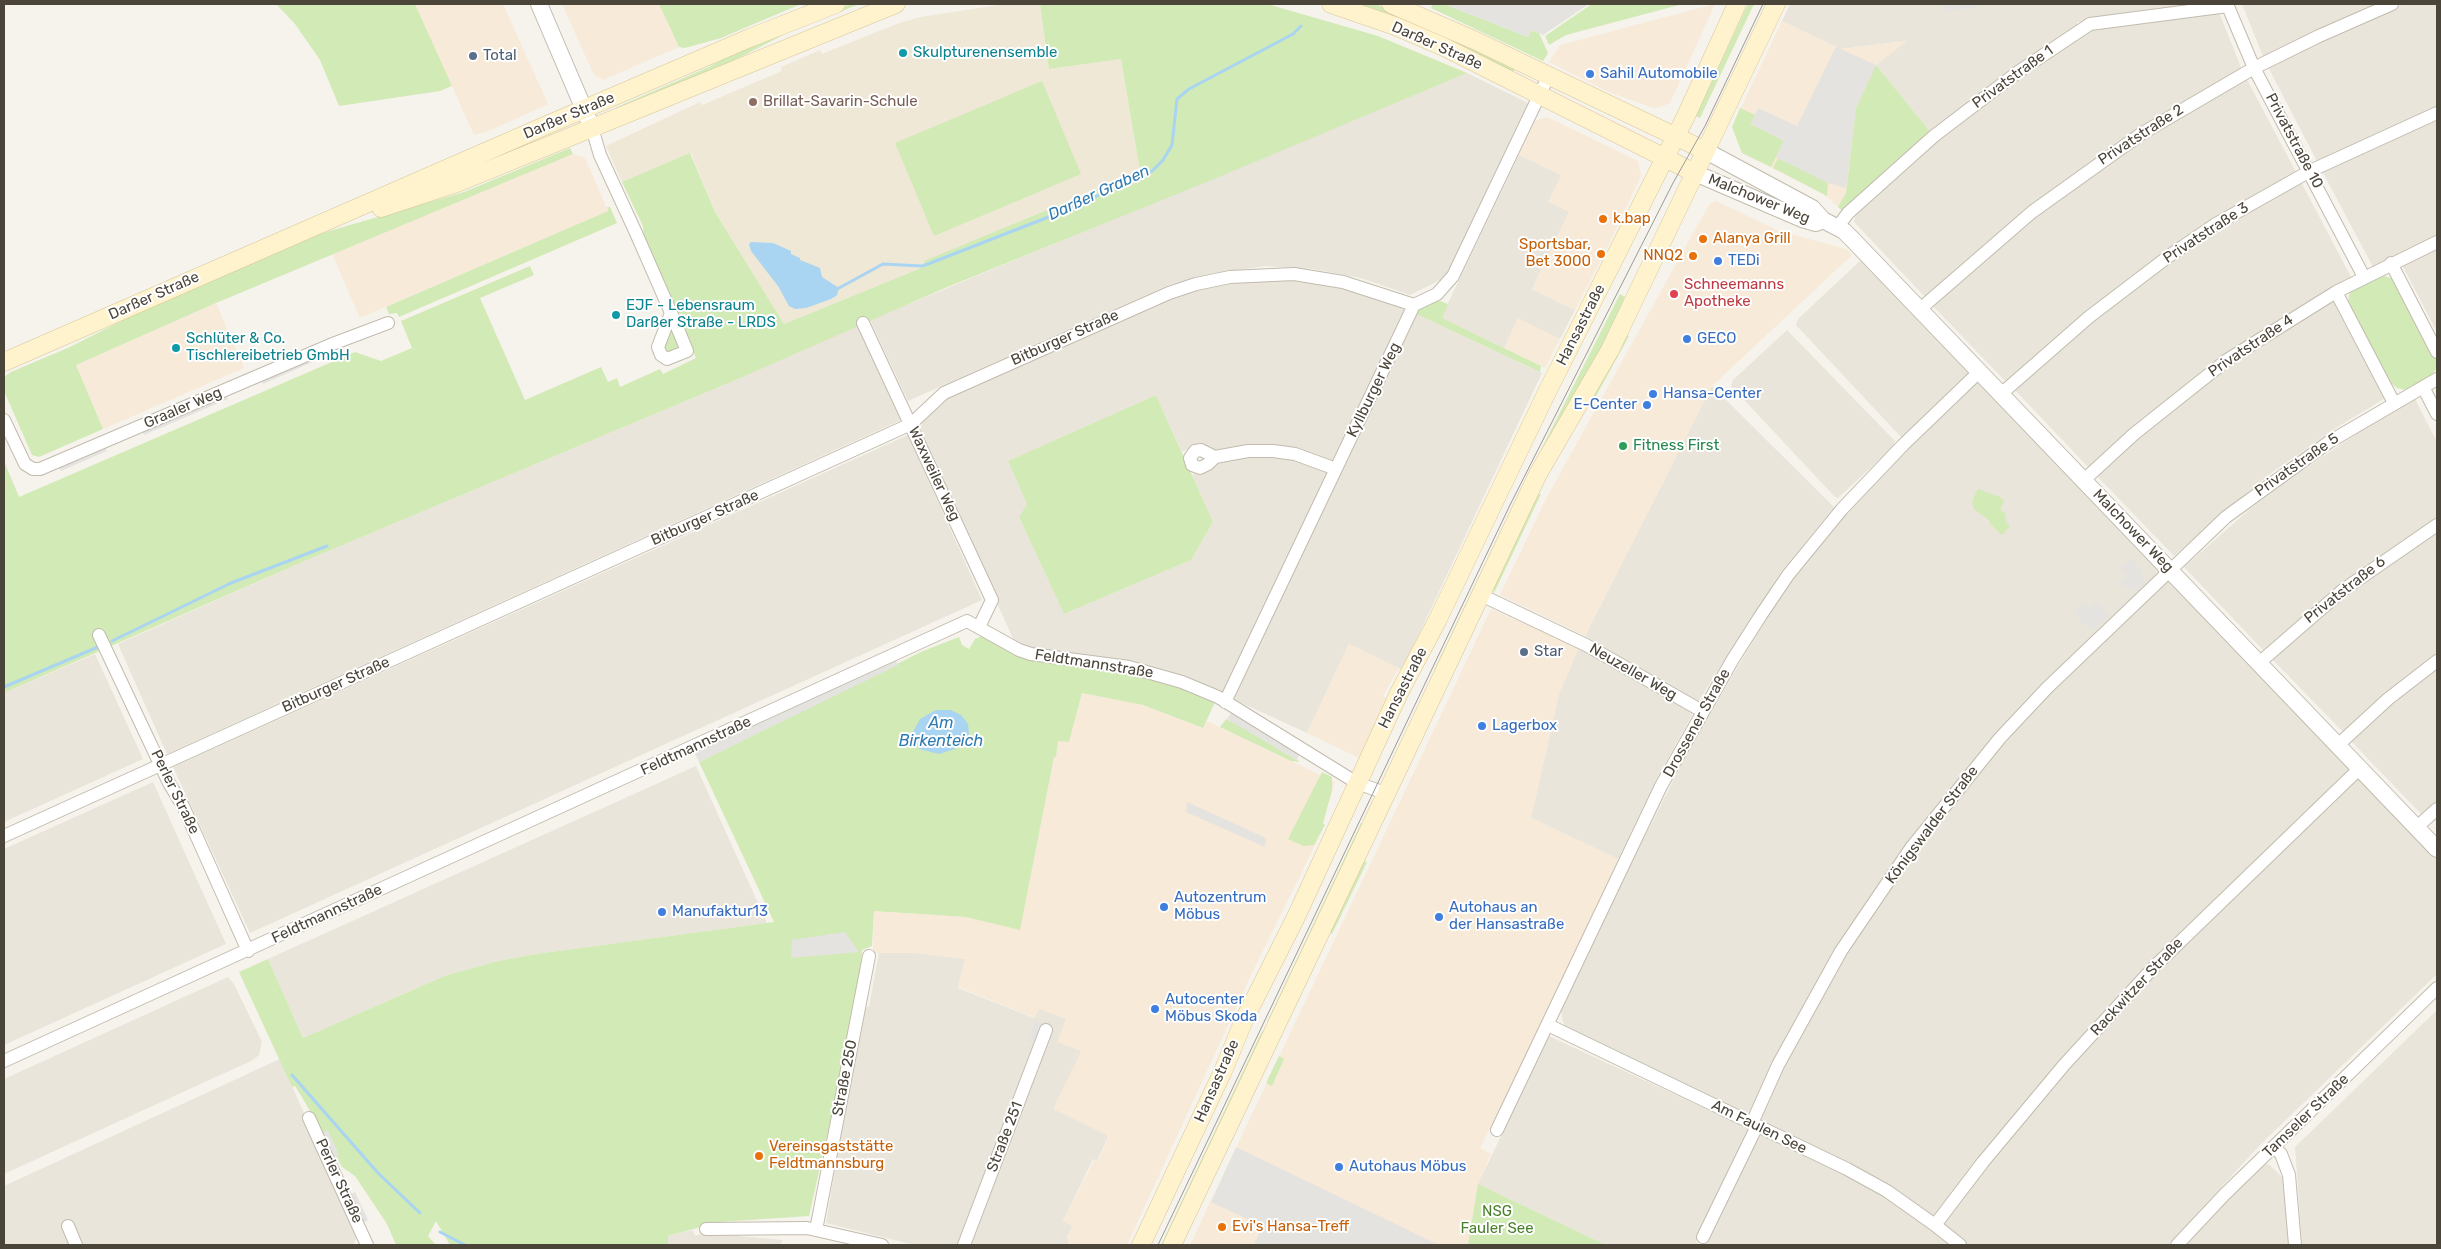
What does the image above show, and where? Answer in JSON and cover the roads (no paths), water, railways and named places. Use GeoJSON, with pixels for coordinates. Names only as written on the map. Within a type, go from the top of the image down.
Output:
{"type":"FeatureCollection","features":[{"type":"Feature","properties":{"kind":"main road","name":"Darßer Straße"},"geometry":{"type":"LineString","coordinates":[[4,362],[584,109],[752,37],[836,4]]}},
{"type":"Feature","properties":{"kind":"main road","name":"Darßer Straße"},"geometry":{"type":"LineString","coordinates":[[304,231],[404,202],[457,183],[878,7],[896,4]]}},
{"type":"Feature","properties":{"kind":"main road","name":"Darßer Straße"},"geometry":{"type":"LineString","coordinates":[[1331,4],[1413,33],[1540,94],[1696,173]]}},
{"type":"Feature","properties":{"kind":"main road","name":"Darßer Straße"},"geometry":{"type":"LineString","coordinates":[[1391,4],[1434,21],[1706,151]]}},
{"type":"Feature","properties":{"kind":"main road","name":"Hansastraße"},"geometry":{"type":"LineString","coordinates":[[1141,1245],[1223,1071],[1244,1020],[1271,970],[1400,691],[1438,621],[1547,392],[1675,136],[1737,4]]}},
{"type":"Feature","properties":{"kind":"main road","name":"Hansastraße"},"geometry":{"type":"LineString","coordinates":[[1172,1245],[1388,794],[1538,474],[1610,350],[1776,4]]}},
{"type":"Feature","properties":{"kind":"street"},"geometry":{"type":"LineString","coordinates":[[539,4],[592,128]]}},
{"type":"Feature","properties":{"kind":"street","name":"Privatstraße 2"},"geometry":{"type":"LineString","coordinates":[[1919,310],[2011,229],[2093,166],[2192,102],[2254,68],[2319,36],[2392,4]]}},
{"type":"Feature","properties":{"kind":"street","name":"Privatstraße 10"},"geometry":{"type":"LineString","coordinates":[[2228,5],[2254,68],[2310,171],[2364,277]]}},
{"type":"Feature","properties":{"kind":"street","name":"Privatstraße 1"},"geometry":{"type":"LineString","coordinates":[[1830,224],[1848,214],[1934,136],[2018,72],[2090,24],[2228,5]]}},
{"type":"Feature","properties":{"kind":"street"},"geometry":{"type":"LineString","coordinates":[[1414,305],[1437,294],[1453,276],[1549,75]]}},
{"type":"Feature","properties":{"kind":"street","name":"Privatstraße 3"},"geometry":{"type":"LineString","coordinates":[[2001,394],[2088,317],[2162,261],[2256,200],[2310,171],[2437,113]]}},
{"type":"Feature","properties":{"kind":"street","name":"Darßer Straße"},"geometry":{"type":"LineString","coordinates":[[592,128],[600,154],[671,313]]}},
{"type":"Feature","properties":{"kind":"street","name":"Malchower Weg"},"geometry":{"type":"LineString","coordinates":[[1706,151],[1812,208],[1858,245],[2437,849]]}},
{"type":"Feature","properties":{"kind":"street","name":"Malchower Weg"},"geometry":{"type":"LineString","coordinates":[[1696,173],[1802,219],[1830,224]]}},
{"type":"Feature","properties":{"kind":"street","name":"Privatstraße 4"},"geometry":{"type":"LineString","coordinates":[[2084,480],[2134,434],[2227,360],[2336,292],[2391,263],[2437,242]]}},
{"type":"Feature","properties":{"kind":"street"},"geometry":{"type":"LineString","coordinates":[[2391,263],[2437,352]]}},
{"type":"Feature","properties":{"kind":"street","name":"Bitburger Straße"},"geometry":{"type":"LineString","coordinates":[[4,836],[911,424],[944,393],[1127,311],[1196,284],[1230,277],[1294,274],[1363,287],[1414,305]]}},
{"type":"Feature","properties":{"kind":"street"},"geometry":{"type":"LineString","coordinates":[[2336,292],[2394,402]]}},
{"type":"Feature","properties":{"kind":"street","name":"Kyllburger Weg"},"geometry":{"type":"LineString","coordinates":[[1225,702],[1414,305]]}},
{"type":"Feature","properties":{"kind":"street","name":"Graaler Weg"},"geometry":{"type":"LineString","coordinates":[[4,420],[25,464],[33,470],[40,469],[335,343],[388,323]]}},
{"type":"Feature","properties":{"kind":"street","name":"Waxweiler Weg"},"geometry":{"type":"LineString","coordinates":[[863,323],[992,600],[979,627]]}},
{"type":"Feature","properties":{"kind":"street","name":"Drossener Straße"},"geometry":{"type":"LineString","coordinates":[[1497,1130],[1661,786],[1702,711],[1761,615],[1788,576],[1824,530],[1903,445],[1980,371]]}},
{"type":"Feature","properties":{"kind":"street","name":"Privatstraße 5"},"geometry":{"type":"LineString","coordinates":[[2170,569],[2226,517],[2258,492],[2329,442],[2394,402],[2437,379]]}},
{"type":"Feature","properties":{"kind":"street"},"geometry":{"type":"LineString","coordinates":[[2423,387],[2437,414]]}},
{"type":"Feature","properties":{"kind":"street"},"geometry":{"type":"LineString","coordinates":[[1215,457],[1248,452],[1273,451],[1309,458],[1336,469]]}},
{"type":"Feature","properties":{"kind":"street","name":"Privatstraße 6"},"geometry":{"type":"LineString","coordinates":[[2259,663],[2343,590],[2437,525]]}},
{"type":"Feature","properties":{"kind":"street","name":"Königswalder Straße"},"geometry":{"type":"LineString","coordinates":[[1703,1237],[1754,1125],[1778,1065],[1841,951],[1912,848],[2000,738],[2047,688],[2170,569]]}},
{"type":"Feature","properties":{"kind":"street","name":"Neuzeller Weg"},"geometry":{"type":"LineString","coordinates":[[1481,595],[1588,646],[1702,711]]}},
{"type":"Feature","properties":{"kind":"street","name":"Feldtmannstraße"},"geometry":{"type":"LineString","coordinates":[[4,1061],[248,951],[967,620],[1019,650],[1031,654],[1129,667],[1157,674],[1191,686],[1225,702],[1358,783],[1388,794]]}},
{"type":"Feature","properties":{"kind":"street","name":"Perler Straße"},"geometry":{"type":"LineString","coordinates":[[99,635],[160,764],[183,806],[248,951]]}},
{"type":"Feature","properties":{"kind":"street"},"geometry":{"type":"LineString","coordinates":[[2338,745],[2388,699],[2437,661]]}},
{"type":"Feature","properties":{"kind":"street","name":"Rackwitzer Straße"},"geometry":{"type":"LineString","coordinates":[[1936,1225],[1983,1162],[2058,1072],[2153,968],[2360,768]]}},
{"type":"Feature","properties":{"kind":"street"},"geometry":{"type":"LineString","coordinates":[[2417,827],[2437,809]]}},
{"type":"Feature","properties":{"kind":"street","name":"Straße 250"},"geometry":{"type":"LineString","coordinates":[[816,1230],[869,956]]}},
{"type":"Feature","properties":{"kind":"street","name":"Tamseler Straße"},"geometry":{"type":"LineString","coordinates":[[2176,1245],[2224,1195],[2437,988]]}},
{"type":"Feature","properties":{"kind":"street","name":"Am Faulen See"},"geometry":{"type":"LineString","coordinates":[[1548,1025],[1847,1169],[1887,1191],[1936,1225],[1960,1245]]}},
{"type":"Feature","properties":{"kind":"street","name":"Straße 251"},"geometry":{"type":"LineString","coordinates":[[964,1245],[1046,1030]]}},
{"type":"Feature","properties":{"kind":"street","name":"Perler Straße"},"geometry":{"type":"LineString","coordinates":[[309,1118],[367,1245]]}},
{"type":"Feature","properties":{"kind":"street"},"geometry":{"type":"LineString","coordinates":[[2274,1146],[2281,1154],[2289,1175],[2295,1245]]}},
{"type":"Feature","properties":{"kind":"street"},"geometry":{"type":"LineString","coordinates":[[68,1226],[76,1245]]}},
{"type":"Feature","properties":{"kind":"street"},"geometry":{"type":"LineString","coordinates":[[706,1229],[721,1227],[816,1230],[882,1245]]}},
{"type":"Feature","properties":{"kind":"water"},"geometry":{"type":"Polygon","coordinates":[[[751,242],[773,243],[791,251],[791,254],[800,258],[800,260],[820,268],[822,277],[839,288],[837,295],[806,308],[795,309],[789,306],[778,286],[751,251],[749,244],[751,242]]]}},
{"type":"Feature","properties":{"kind":"water","name":"Am Birkenteich"},"geometry":{"type":"Polygon","coordinates":[[[936,710],[951,710],[961,715],[968,724],[969,734],[964,743],[955,749],[939,754],[919,749],[914,741],[913,732],[920,719],[936,710]]]}},
{"type":"Feature","properties":{"kind":"waterway","name":"Darßer Graben"},"geometry":{"type":"LineString","coordinates":[[839,288],[883,264],[922,266],[928,264],[1064,211],[1152,171],[1163,160],[1172,145],[1177,99],[1189,89],[1293,34],[1301,26]]}},
{"type":"Feature","properties":{"kind":"waterway"},"geometry":{"type":"LineString","coordinates":[[112,641],[231,583],[327,546]]}},
{"type":"Feature","properties":{"kind":"waterway"},"geometry":{"type":"LineString","coordinates":[[4,687],[98,647]]}},
{"type":"Feature","properties":{"kind":"waterway"},"geometry":{"type":"LineString","coordinates":[[292,1075],[378,1173],[420,1213]]}},
{"type":"Feature","properties":{"kind":"waterway"},"geometry":{"type":"LineString","coordinates":[[440,1232],[465,1245]]}},
{"type":"Feature","properties":{"kind":"tram line"},"geometry":{"type":"LineString","coordinates":[[1158,1245],[1510,505],[1673,183],[1705,126],[1763,4]]}},
{"type":"Feature","properties":{"kind":"place","name":"Skulpturenensemble"},"geometry":{"type":"Point","coordinates":[903,53]}},
{"type":"Feature","properties":{"kind":"place","name":"Total"},"geometry":{"type":"Point","coordinates":[473,56]}},
{"type":"Feature","properties":{"kind":"place","name":"Sahil Automobile"},"geometry":{"type":"Point","coordinates":[1590,74]}},
{"type":"Feature","properties":{"kind":"place","name":"Brillat-Savarin-Schule"},"geometry":{"type":"Point","coordinates":[753,102]}},
{"type":"Feature","properties":{"kind":"place","name":"k.bap"},"geometry":{"type":"Point","coordinates":[1603,219]}},
{"type":"Feature","properties":{"kind":"place","name":"Alanya Grill"},"geometry":{"type":"Point","coordinates":[1703,239]}},
{"type":"Feature","properties":{"kind":"place","name":"Sportsbar, Bet 3000"},"geometry":{"type":"Point","coordinates":[1601,254]}},
{"type":"Feature","properties":{"kind":"place","name":"NNQ2"},"geometry":{"type":"Point","coordinates":[1693,256]}},
{"type":"Feature","properties":{"kind":"place","name":"TEDi"},"geometry":{"type":"Point","coordinates":[1718,261]}},
{"type":"Feature","properties":{"kind":"place","name":"Schneemanns Apotheke"},"geometry":{"type":"Point","coordinates":[1674,294]}},
{"type":"Feature","properties":{"kind":"place","name":"EJF - Lebensraum Darßer Straße - LRDS"},"geometry":{"type":"Point","coordinates":[616,315]}},
{"type":"Feature","properties":{"kind":"place","name":"GECO"},"geometry":{"type":"Point","coordinates":[1687,339]}},
{"type":"Feature","properties":{"kind":"place","name":"Schlüter & Co. Tischlereibetrieb GmbH"},"geometry":{"type":"Point","coordinates":[176,348]}},
{"type":"Feature","properties":{"kind":"place","name":"Hansa-Center"},"geometry":{"type":"Point","coordinates":[1653,394]}},
{"type":"Feature","properties":{"kind":"place","name":"E-Center"},"geometry":{"type":"Point","coordinates":[1647,405]}},
{"type":"Feature","properties":{"kind":"place","name":"Fitness First"},"geometry":{"type":"Point","coordinates":[1623,446]}},
{"type":"Feature","properties":{"kind":"place","name":"Star"},"geometry":{"type":"Point","coordinates":[1524,652]}},
{"type":"Feature","properties":{"kind":"place","name":"Lagerbox"},"geometry":{"type":"Point","coordinates":[1482,726]}},
{"type":"Feature","properties":{"kind":"place","name":"Autozentrum Möbus"},"geometry":{"type":"Point","coordinates":[1164,907]}},
{"type":"Feature","properties":{"kind":"place","name":"Manufaktur13"},"geometry":{"type":"Point","coordinates":[662,912]}},
{"type":"Feature","properties":{"kind":"place","name":"Autohaus an der Hansastraße"},"geometry":{"type":"Point","coordinates":[1439,917]}},
{"type":"Feature","properties":{"kind":"place","name":"Autocenter Möbus Skoda"},"geometry":{"type":"Point","coordinates":[1155,1009]}},
{"type":"Feature","properties":{"kind":"place","name":"Vereinsgaststätte Feldtmannsburg"},"geometry":{"type":"Point","coordinates":[759,1156]}},
{"type":"Feature","properties":{"kind":"place","name":"Autohaus Möbus"},"geometry":{"type":"Point","coordinates":[1339,1167]}},
{"type":"Feature","properties":{"kind":"place","name":"Evi's Hansa-Treff"},"geometry":{"type":"Point","coordinates":[1222,1227]}},
{"type":"Feature","properties":{"kind":"park label","name":"NSG Fauler See"},"geometry":{"type":"Point","coordinates":[1497,1220]}}]}
